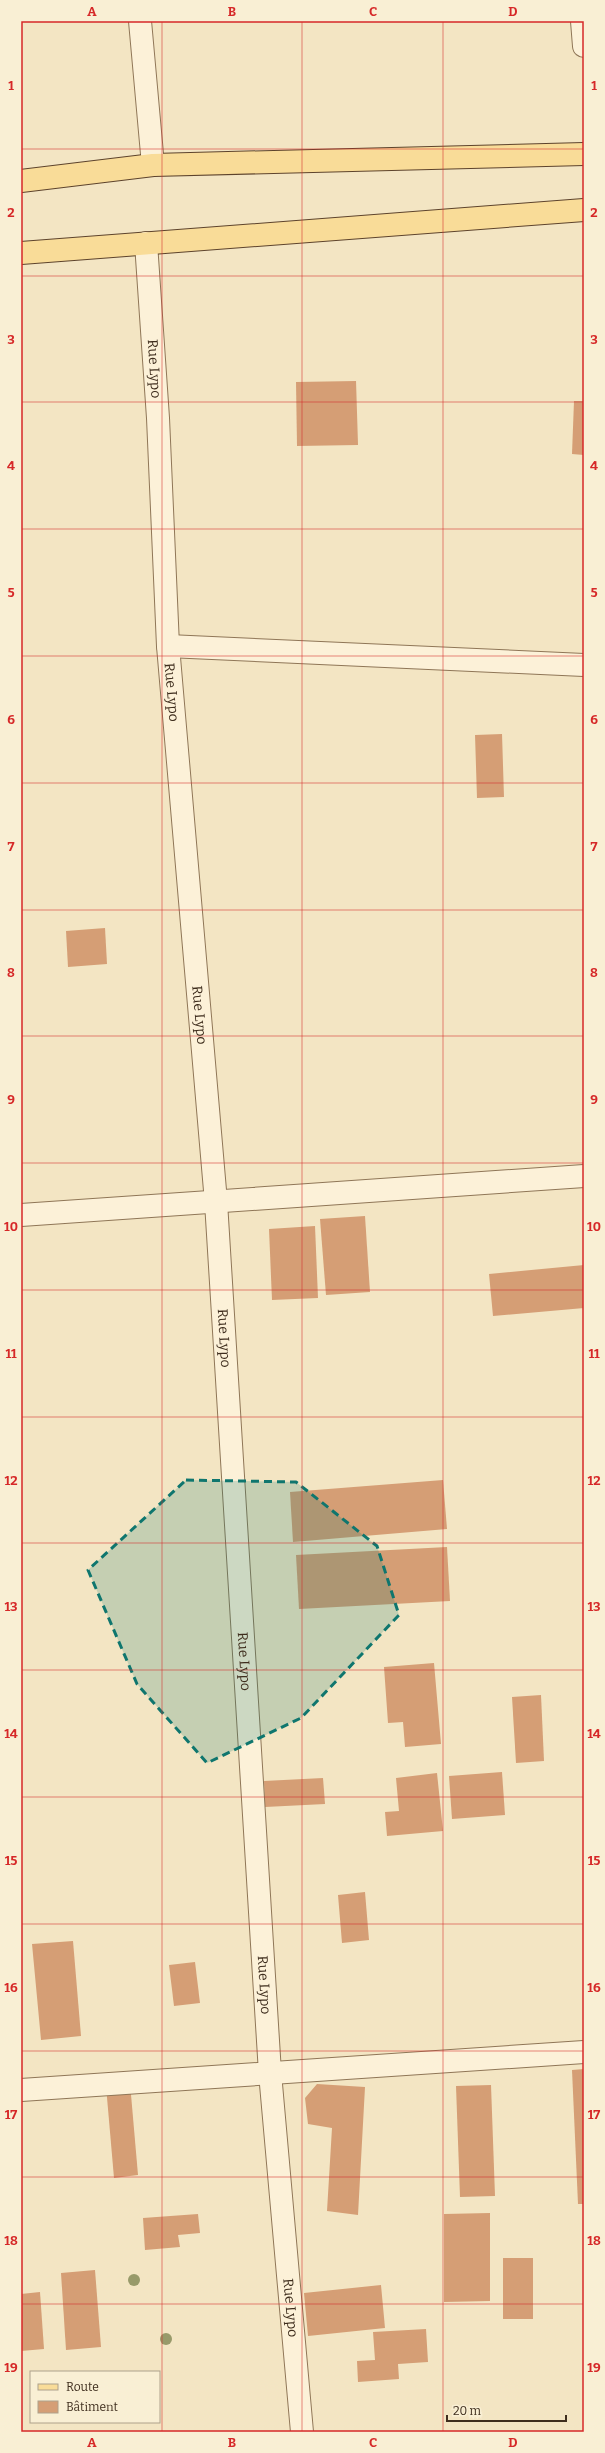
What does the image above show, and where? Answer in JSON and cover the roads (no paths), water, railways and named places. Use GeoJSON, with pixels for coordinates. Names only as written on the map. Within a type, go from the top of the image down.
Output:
{"type":"FeatureCollection","features":[{"type":"Feature","properties":{"kind":"main road"},"geometry":{"type":"LineString","coordinates":[[21,181],[153,165],[584,154]]}},
{"type":"Feature","properties":{"kind":"main road"},"geometry":{"type":"LineString","coordinates":[[21,253],[584,210]]}},
{"type":"Feature","properties":{"kind":"street"},"geometry":{"type":"LineString","coordinates":[[140,21],[153,165]]}},
{"type":"Feature","properties":{"kind":"street"},"geometry":{"type":"LineString","coordinates":[[582,21],[584,46]]}},
{"type":"Feature","properties":{"kind":"street","name":"Rue Lypo"},"geometry":{"type":"LineString","coordinates":[[146,244],[158,418],[168,646],[216,1202],[270,2073],[302,2432]]}},
{"type":"Feature","properties":{"kind":"street"},"geometry":{"type":"LineString","coordinates":[[168,646],[584,665]]}},
{"type":"Feature","properties":{"kind":"street"},"geometry":{"type":"LineString","coordinates":[[21,1215],[584,1176]]}},
{"type":"Feature","properties":{"kind":"street"},"geometry":{"type":"LineString","coordinates":[[21,2090],[584,2052]]}}]}
